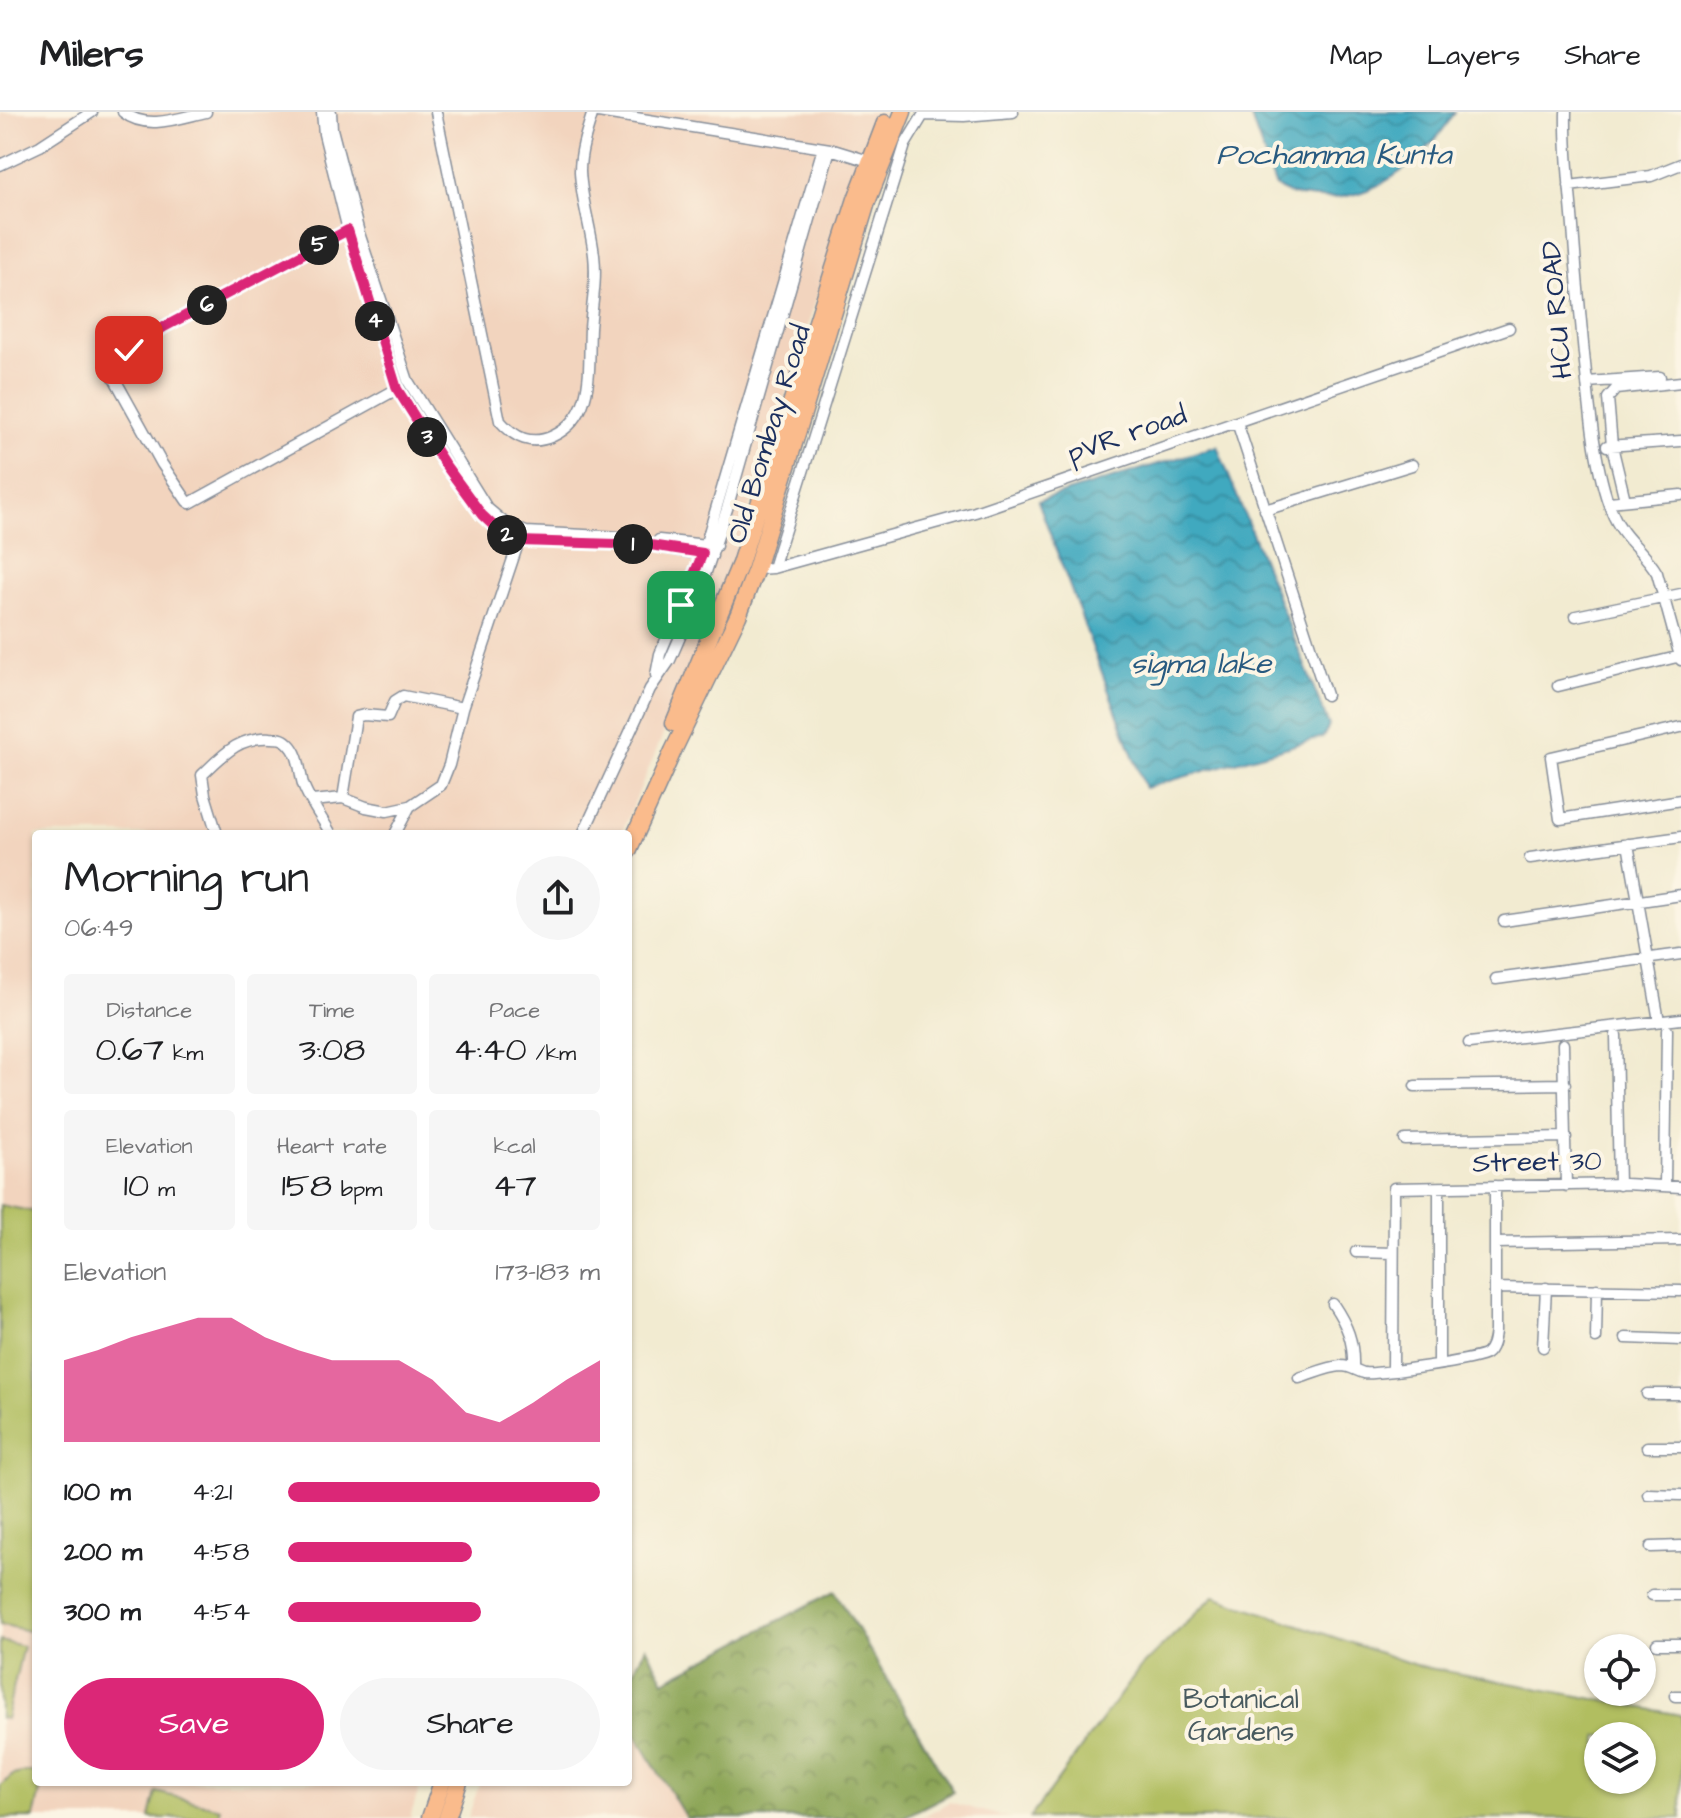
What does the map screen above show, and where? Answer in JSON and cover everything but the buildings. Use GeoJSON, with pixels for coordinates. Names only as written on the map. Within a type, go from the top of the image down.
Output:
{"type":"FeatureCollection","features":[{"type":"Feature","properties":{"kind":"main road","name":"Old Bombay Road"},"geometry":{"type":"LineString","coordinates":[[625,830],[681,710],[740,564],[869,161],[891,112]]}},
{"type":"Feature","properties":{"kind":"main road","name":"Old Bombay Road"},"geometry":{"type":"LineString","coordinates":[[632,842],[738,616],[756,569],[867,202],[903,112]]}},
{"type":"Feature","properties":{"kind":"main road"},"geometry":{"type":"LineString","coordinates":[[430,1818],[441,1786]]}},
{"type":"Feature","properties":{"kind":"main road"},"geometry":{"type":"LineString","coordinates":[[447,1818],[458,1786]]}},
{"type":"Feature","properties":{"kind":"street"},"geometry":{"type":"LineString","coordinates":[[0,165],[40,146],[92,112]]}},
{"type":"Feature","properties":{"kind":"street"},"geometry":{"type":"LineString","coordinates":[[123,112],[135,121],[147,123],[206,112]]}},
{"type":"Feature","properties":{"kind":"street"},"geometry":{"type":"LineString","coordinates":[[322,112],[324,134],[348,230],[397,389],[444,463],[482,515],[498,530],[519,541],[709,549]]}},
{"type":"Feature","properties":{"kind":"street"},"geometry":{"type":"LineString","coordinates":[[331,112],[332,129],[359,233],[408,381],[492,515],[526,532],[709,549]]}},
{"type":"Feature","properties":{"kind":"street"},"geometry":{"type":"LineString","coordinates":[[436,112],[500,421],[511,433],[536,442],[556,434],[577,418],[587,390],[595,258],[580,173],[582,151],[595,112],[661,116],[827,149],[869,161]]}},
{"type":"Feature","properties":{"kind":"street"},"geometry":{"type":"LineString","coordinates":[[773,568],[905,145],[925,113],[964,116],[1013,112]]}},
{"type":"Feature","properties":{"kind":"street","name":"HCU ROAD"},"geometry":{"type":"LineString","coordinates":[[1566,112],[1565,148],[1587,382],[1597,447],[1609,502],[1624,535],[1657,573],[1681,657]]}},
{"type":"Feature","properties":{"kind":"street"},"geometry":{"type":"LineString","coordinates":[[585,830],[656,677],[670,660],[709,549],[827,149]]}},
{"type":"Feature","properties":{"kind":"street"},"geometry":{"type":"LineString","coordinates":[[1569,186],[1651,176],[1681,164]]}},
{"type":"Feature","properties":{"kind":"street"},"geometry":{"type":"LineString","coordinates":[[348,230],[129,350],[114,366],[114,382],[162,464],[190,503],[397,389]]}},
{"type":"Feature","properties":{"kind":"street","name":"pVR road"},"geometry":{"type":"LineString","coordinates":[[756,569],[773,568],[975,512],[1509,328]]}},
{"type":"Feature","properties":{"kind":"street"},"geometry":{"type":"LineString","coordinates":[[1587,382],[1660,377]]}},
{"type":"Feature","properties":{"kind":"street"},"geometry":{"type":"LineString","coordinates":[[1625,500],[1612,446],[1608,398],[1612,390],[1681,382]]}},
{"type":"Feature","properties":{"kind":"street"},"geometry":{"type":"LineString","coordinates":[[1237,422],[1326,695]]}},
{"type":"Feature","properties":{"kind":"street"},"geometry":{"type":"LineString","coordinates":[[1597,447],[1681,441]]}},
{"type":"Feature","properties":{"kind":"street"},"geometry":{"type":"LineString","coordinates":[[1265,510],[1412,465]]}},
{"type":"Feature","properties":{"kind":"street"},"geometry":{"type":"LineString","coordinates":[[1609,502],[1680,498]]}},
{"type":"Feature","properties":{"kind":"street"},"geometry":{"type":"LineString","coordinates":[[312,801],[343,798],[387,811],[410,806],[441,785],[463,708],[519,541]]}},
{"type":"Feature","properties":{"kind":"street"},"geometry":{"type":"LineString","coordinates":[[1576,616],[1681,594]]}},
{"type":"Feature","properties":{"kind":"street"},"geometry":{"type":"LineString","coordinates":[[1558,686],[1681,657]]}},
{"type":"Feature","properties":{"kind":"street"},"geometry":{"type":"LineString","coordinates":[[343,798],[356,717],[388,717],[395,701],[403,696],[463,708]]}},
{"type":"Feature","properties":{"kind":"street"},"geometry":{"type":"LineString","coordinates":[[1681,727],[1551,757],[1560,819],[1681,800]]}},
{"type":"Feature","properties":{"kind":"street"},"geometry":{"type":"LineString","coordinates":[[216,830],[202,775],[231,747],[245,740],[280,738],[290,744],[299,761],[304,786],[329,830]]}},
{"type":"Feature","properties":{"kind":"street"},"geometry":{"type":"LineString","coordinates":[[397,830],[410,806]]}},
{"type":"Feature","properties":{"kind":"street"},"geometry":{"type":"LineString","coordinates":[[1530,858],[1681,837]]}},
{"type":"Feature","properties":{"kind":"street"},"geometry":{"type":"LineString","coordinates":[[1628,844],[1659,1021]]}},
{"type":"Feature","properties":{"kind":"street"},"geometry":{"type":"LineString","coordinates":[[1504,921],[1681,895]]}},
{"type":"Feature","properties":{"kind":"street"},"geometry":{"type":"LineString","coordinates":[[1496,979],[1681,954]]}},
{"type":"Feature","properties":{"kind":"street"},"geometry":{"type":"LineString","coordinates":[[1469,1043],[1681,1019]]}},
{"type":"Feature","properties":{"kind":"street"},"geometry":{"type":"LineString","coordinates":[[1665,1185],[1667,1030]]}},
{"type":"Feature","properties":{"kind":"street"},"geometry":{"type":"LineString","coordinates":[[1616,1035],[1619,1185]]}},
{"type":"Feature","properties":{"kind":"street"},"geometry":{"type":"LineString","coordinates":[[1563,1044],[1566,1186]]}},
{"type":"Feature","properties":{"kind":"street"},"geometry":{"type":"LineString","coordinates":[[1415,1086],[1565,1084]]}},
{"type":"Feature","properties":{"kind":"street"},"geometry":{"type":"LineString","coordinates":[[1405,1140],[1566,1137]]}},
{"type":"Feature","properties":{"kind":"street"},"geometry":{"type":"LineString","coordinates":[[1299,1378],[1332,1367],[1353,1367],[1367,1374],[1472,1359],[1487,1354],[1495,1331],[1495,1186]]}},
{"type":"Feature","properties":{"kind":"street","name":"Street 30"},"geometry":{"type":"LineString","coordinates":[[1393,1253],[1394,1188],[1681,1187]]}},
{"type":"Feature","properties":{"kind":"street"},"geometry":{"type":"LineString","coordinates":[[1439,1188],[1439,1363]]}},
{"type":"Feature","properties":{"kind":"street"},"geometry":{"type":"LineString","coordinates":[[1496,1243],[1681,1240]]}},
{"type":"Feature","properties":{"kind":"street"},"geometry":{"type":"LineString","coordinates":[[1356,1252],[1393,1253],[1393,1371]]}},
{"type":"Feature","properties":{"kind":"street"},"geometry":{"type":"LineString","coordinates":[[1495,1288],[1681,1291]]}},
{"type":"Feature","properties":{"kind":"street"},"geometry":{"type":"LineString","coordinates":[[1543,1347],[1546,1288]]}},
{"type":"Feature","properties":{"kind":"street"},"geometry":{"type":"LineString","coordinates":[[1596,1338],[1597,1289]]}},
{"type":"Feature","properties":{"kind":"street"},"geometry":{"type":"LineString","coordinates":[[1333,1304],[1350,1332],[1353,1367]]}},
{"type":"Feature","properties":{"kind":"street"},"geometry":{"type":"LineString","coordinates":[[1626,1338],[1681,1340]]}},
{"type":"Feature","properties":{"kind":"street"},"geometry":{"type":"LineString","coordinates":[[1647,1394],[1681,1394]]}},
{"type":"Feature","properties":{"kind":"street"},"geometry":{"type":"LineString","coordinates":[[1647,1447],[1681,1447]]}},
{"type":"Feature","properties":{"kind":"street"},"geometry":{"type":"LineString","coordinates":[[1648,1494],[1681,1495]]}},
{"type":"Feature","properties":{"kind":"street"},"geometry":{"type":"LineString","coordinates":[[1651,1547],[1681,1546]]}},
{"type":"Feature","properties":{"kind":"street"},"geometry":{"type":"LineString","coordinates":[[1652,1595],[1681,1595]]}},
{"type":"Feature","properties":{"kind":"street"},"geometry":{"type":"LineString","coordinates":[[1657,1644],[1681,1644]]}},
{"type":"Feature","properties":{"kind":"shaded area"},"geometry":{"type":"Polygon","coordinates":[[[0,112],[885,112],[854,179],[724,591],[623,830],[32,830],[32,1211],[0,1205],[0,112]]]}},
{"type":"Feature","properties":{"kind":"shaded area"},"geometry":{"type":"Polygon","coordinates":[[[0,1624],[32,1632],[32,1786],[420,1786],[410,1818],[0,1818],[0,1624]]]}},
{"type":"Feature","properties":{"kind":"shaded area"},"geometry":{"type":"Polygon","coordinates":[[[632,1732],[688,1818],[468,1818],[479,1786],[632,1786],[632,1732]]]}},
{"type":"Feature","properties":{"kind":"shaded area"},"geometry":{"type":"Polygon","coordinates":[[[949,1802],[1009,1818],[921,1818],[949,1802]]]}},
{"type":"Feature","properties":{"kind":"green space"},"geometry":{"type":"Polygon","coordinates":[[[0,1205],[32,1211],[32,1632],[0,1624],[0,1205]]]}},
{"type":"Feature","properties":{"kind":"green space"},"geometry":{"type":"Polygon","coordinates":[[[835,1591],[953,1792],[902,1818],[686,1818],[632,1729],[632,1674],[646,1647],[664,1681],[835,1591]]]}},
{"type":"Feature","properties":{"kind":"green space","name":"Botanical Gardens"},"geometry":{"type":"Polygon","coordinates":[[[1214,1596],[1418,1666],[1584,1697],[1584,1706],[1633,1706],[1681,1715],[1681,1818],[1030,1818],[1139,1669],[1214,1596]]]}},
{"type":"Feature","properties":{"kind":"green space"},"geometry":{"type":"Polygon","coordinates":[[[0,1641],[23,1646],[6,1719],[0,1718],[0,1641]]]}},
{"type":"Feature","properties":{"kind":"green space"},"geometry":{"type":"Polygon","coordinates":[[[32,1772],[32,1786],[41,1786],[34,1818],[0,1818],[0,1786],[13,1775],[32,1772]]]}},
{"type":"Feature","properties":{"kind":"green space"},"geometry":{"type":"Polygon","coordinates":[[[156,1792],[220,1808],[217,1818],[150,1818],[156,1792]]]}},
{"type":"Feature","properties":{"kind":"water","name":"Pochamma Kunta"},"geometry":{"type":"Polygon","coordinates":[[[1249,112],[1455,112],[1428,148],[1393,177],[1353,195],[1331,198],[1294,195],[1275,185],[1249,112]]]}},
{"type":"Feature","properties":{"kind":"water","name":"sigma lake"},"geometry":{"type":"Polygon","coordinates":[[[1217,446],[1329,726],[1323,737],[1145,788],[1038,501],[1217,446]]]}},
{"type":"Feature","properties":{"kind":"route"},"geometry":{"type":"LineString","coordinates":[[129,350],[164,327],[348,230],[397,389],[444,463],[482,515],[498,530],[519,541],[650,545],[703,553],[681,605]]}}]}
